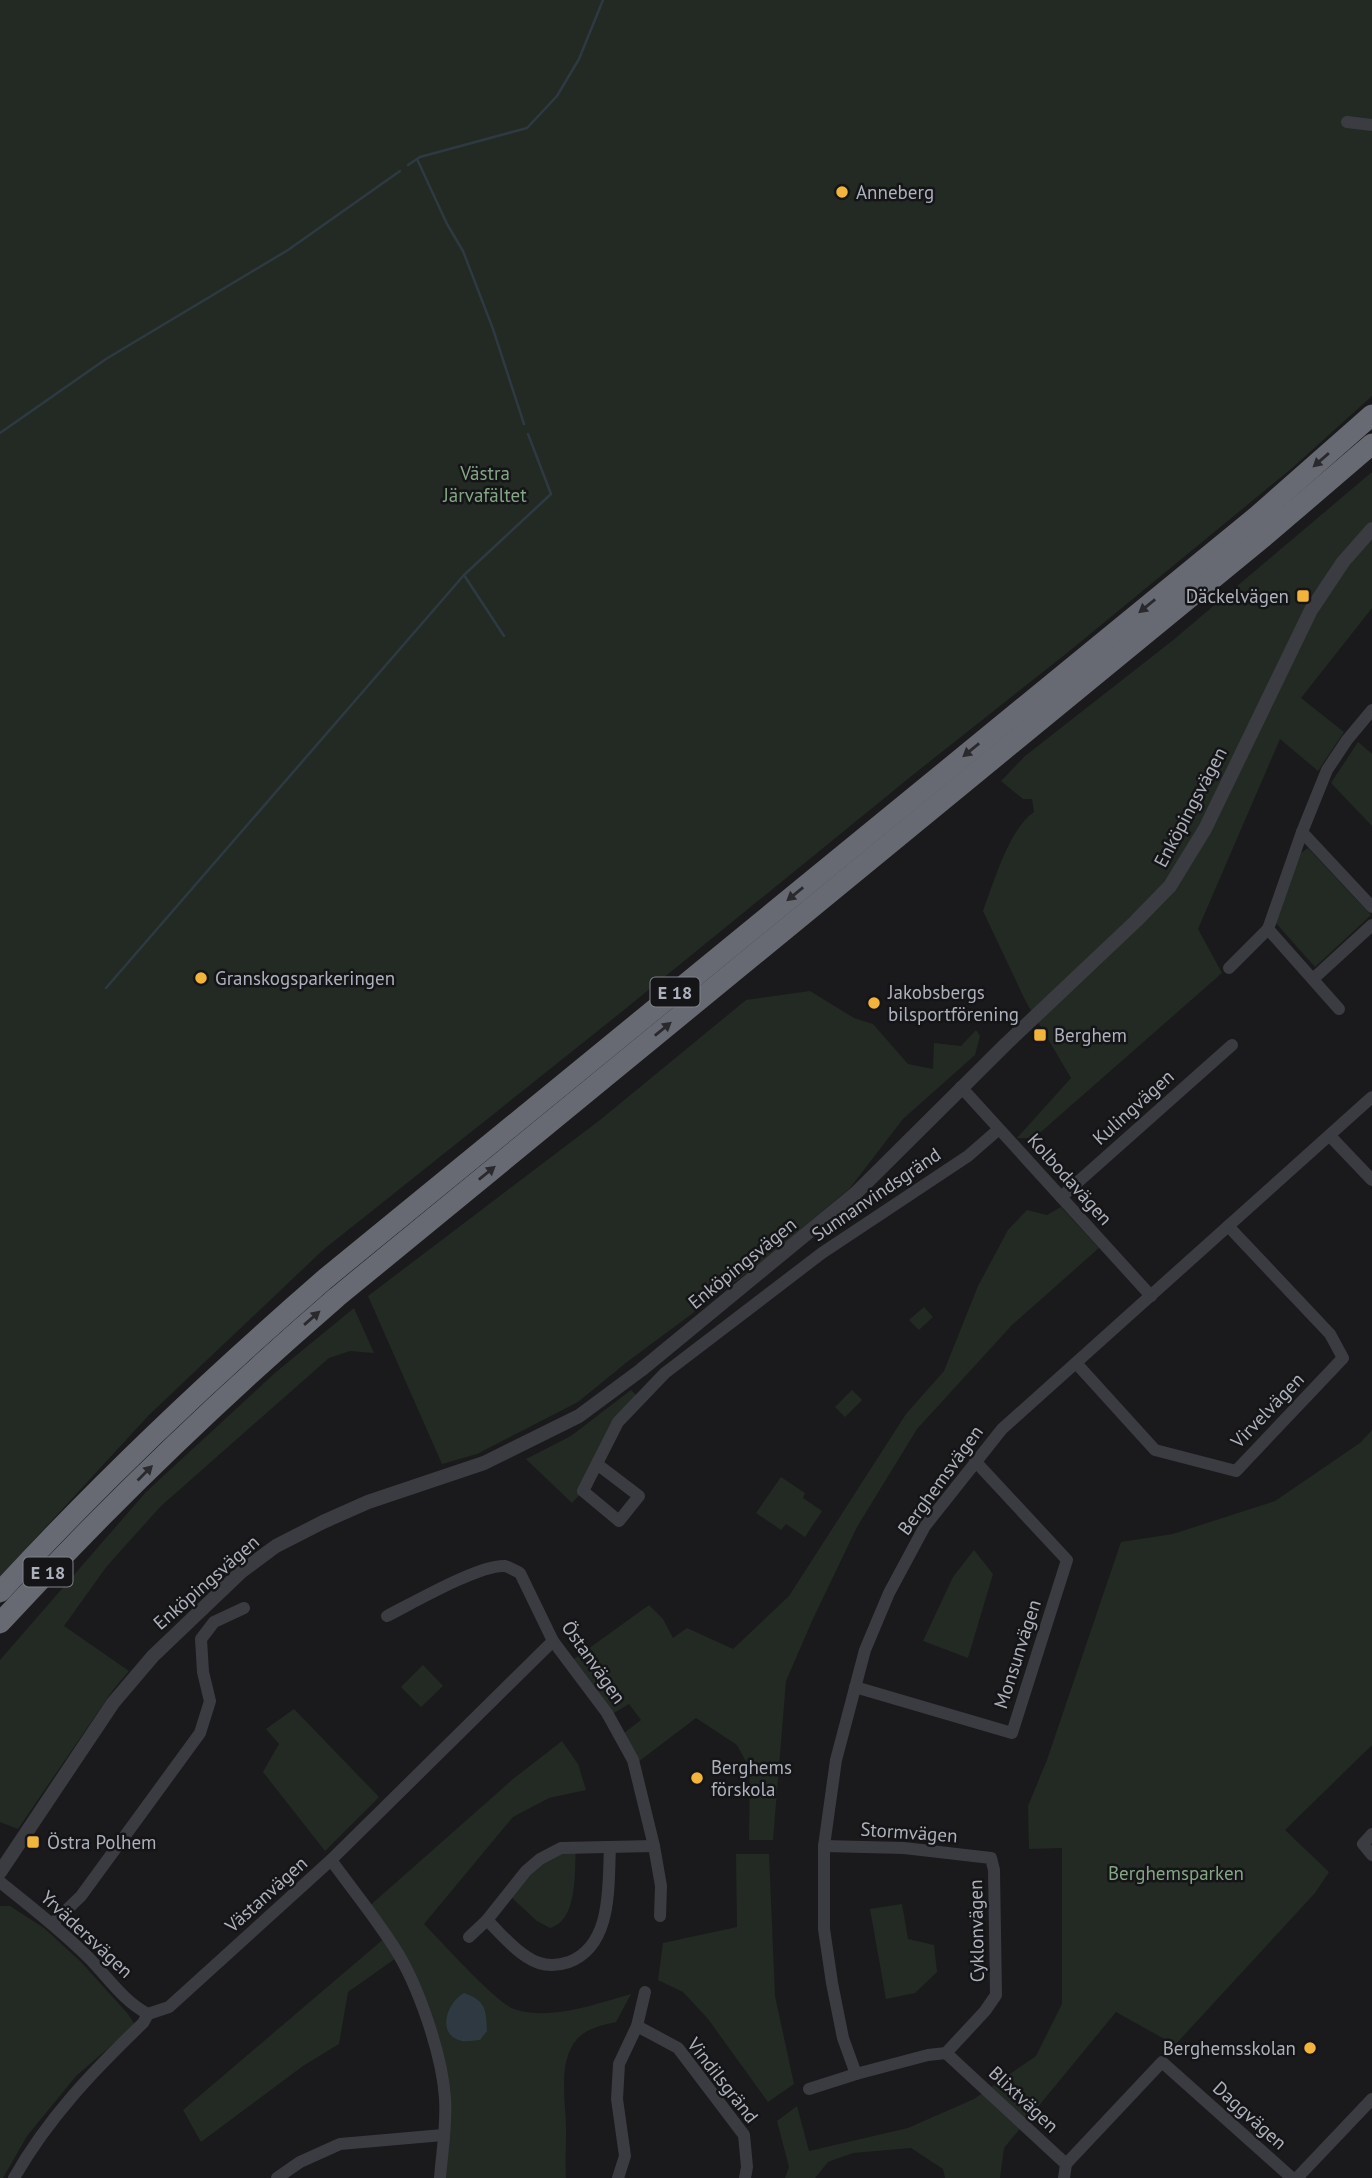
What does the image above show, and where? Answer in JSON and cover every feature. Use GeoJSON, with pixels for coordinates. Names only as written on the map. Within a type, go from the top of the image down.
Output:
{"type":"FeatureCollection","features":[{"type":"Feature","properties":{"kind":"highway","name":"E 18"},"geometry":{"type":"LineString","coordinates":[[0,1592],[152,1436],[325,1279],[1255,517],[1372,415]]}},
{"type":"Feature","properties":{"kind":"highway","name":"E 18"},"geometry":{"type":"LineString","coordinates":[[0,1623],[156,1462],[236,1385],[337,1297],[1267,534],[1372,444]]}},
{"type":"Feature","properties":{"kind":"street"},"geometry":{"type":"LineString","coordinates":[[1347,122],[1372,125]]}},
{"type":"Feature","properties":{"kind":"street","name":"Enköpingsvägen"},"geometry":{"type":"LineString","coordinates":[[0,1872],[113,1703],[153,1656],[241,1572],[276,1546],[323,1522],[368,1502],[484,1463],[579,1416],[641,1370],[856,1193],[961,1087],[1136,921],[1170,886],[1205,829],[1311,610],[1343,562],[1372,529]]}},
{"type":"Feature","properties":{"kind":"street"},"geometry":{"type":"LineString","coordinates":[[1229,968],[1268,929],[1327,770],[1372,710]]}},
{"type":"Feature","properties":{"kind":"street"},"geometry":{"type":"LineString","coordinates":[[1302,832],[1372,907]]}},
{"type":"Feature","properties":{"kind":"street"},"geometry":{"type":"LineString","coordinates":[[1313,979],[1372,925]]}},
{"type":"Feature","properties":{"kind":"street"},"geometry":{"type":"LineString","coordinates":[[1268,929],[1339,1009]]}},
{"type":"Feature","properties":{"kind":"street","name":"Kulingvägen"},"geometry":{"type":"LineString","coordinates":[[1061,1197],[1232,1045]]}},
{"type":"Feature","properties":{"kind":"street","name":"Kolbodavägen"},"geometry":{"type":"LineString","coordinates":[[961,1087],[1151,1296]]}},
{"type":"Feature","properties":{"kind":"street","name":"Berghemsvägen"},"geometry":{"type":"LineString","coordinates":[[856,2074],[843,2038],[824,1929],[824,1846],[836,1760],[865,1650],[889,1593],[925,1526],[1002,1429],[1372,1097]]}},
{"type":"Feature","properties":{"kind":"street","name":"Sunnanvindsgränd"},"geometry":{"type":"LineString","coordinates":[[597,1464],[639,1496],[619,1521],[583,1491],[618,1422],[665,1373],[822,1253],[968,1156],[999,1129]]}},
{"type":"Feature","properties":{"kind":"street"},"geometry":{"type":"LineString","coordinates":[[1330,1136],[1372,1180]]}},
{"type":"Feature","properties":{"kind":"street","name":"Virvelvägen"},"geometry":{"type":"LineString","coordinates":[[1076,1363],[1155,1450],[1236,1471],[1343,1358],[1330,1334],[1228,1226]]}},
{"type":"Feature","properties":{"kind":"street","name":"Monsunvägen"},"geometry":{"type":"LineString","coordinates":[[855,1687],[1012,1733],[1067,1560],[975,1461]]}},
{"type":"Feature","properties":{"kind":"street","name":"Östanvägen"},"geometry":{"type":"LineString","coordinates":[[387,1616],[451,1583],[486,1570],[505,1566],[520,1573],[553,1641],[607,1713],[633,1760],[661,1886],[660,1916]]}},
{"type":"Feature","properties":{"kind":"street"},"geometry":{"type":"LineString","coordinates":[[52,1924],[81,1896],[200,1733],[210,1701],[203,1672],[201,1639],[214,1622],[244,1608]]}},
{"type":"Feature","properties":{"kind":"street","name":"Västanvägen"},"geometry":{"type":"LineString","coordinates":[[14,2178],[35,2142],[75,2092],[143,2023],[148,2014],[169,2007],[331,1860],[553,1641]]}},
{"type":"Feature","properties":{"kind":"street"},"geometry":{"type":"LineString","coordinates":[[1372,1834],[1363,1844],[1372,1855]]}},
{"type":"Feature","properties":{"kind":"street"},"geometry":{"type":"LineString","coordinates":[[469,1937],[487,1920],[526,1871],[540,1859],[561,1848],[654,1846]]}},
{"type":"Feature","properties":{"kind":"street","name":"Stormvägen"},"geometry":{"type":"LineString","coordinates":[[824,1846],[904,1849],[991,1858]]}},
{"type":"Feature","properties":{"kind":"street"},"geometry":{"type":"LineString","coordinates":[[487,1920],[527,1958],[548,1966],[576,1959],[597,1936],[604,1918],[610,1847]]}},
{"type":"Feature","properties":{"kind":"street","name":"Cyklonvägen"},"geometry":{"type":"LineString","coordinates":[[946,2053],[985,2011],[996,1995],[994,1870],[991,1858]]}},
{"type":"Feature","properties":{"kind":"street"},"geometry":{"type":"LineString","coordinates":[[331,1860],[395,1947],[414,1984],[439,2062],[445,2098],[440,2178]]}},
{"type":"Feature","properties":{"kind":"street","name":"Yrvädersvägen"},"geometry":{"type":"LineString","coordinates":[[0,1882],[90,1959],[133,2006],[148,2014]]}},
{"type":"Feature","properties":{"kind":"street"},"geometry":{"type":"LineString","coordinates":[[618,2178],[625,2156],[617,2099],[619,2064],[637,2026],[645,1992]]}},
{"type":"Feature","properties":{"kind":"street","name":"Vindilsgränd"},"geometry":{"type":"LineString","coordinates":[[637,2026],[678,2048],[744,2135],[747,2167],[745,2178]]}},
{"type":"Feature","properties":{"kind":"street"},"geometry":{"type":"LineString","coordinates":[[809,2089],[928,2055],[946,2053]]}},
{"type":"Feature","properties":{"kind":"street","name":"Blixtvägen"},"geometry":{"type":"LineString","coordinates":[[946,2053],[1066,2164]]}},
{"type":"Feature","properties":{"kind":"street","name":"Daggvägen"},"geometry":{"type":"LineString","coordinates":[[1066,2164],[1162,2062],[1295,2178]]}},
{"type":"Feature","properties":{"kind":"street"},"geometry":{"type":"LineString","coordinates":[[1295,2178],[1372,2099]]}},
{"type":"Feature","properties":{"kind":"street"},"geometry":{"type":"LineString","coordinates":[[277,2178],[300,2162],[340,2144],[443,2135]]}},
{"type":"Feature","properties":{"kind":"street"},"geometry":{"type":"LineString","coordinates":[[1063,2178],[1066,2164]]}},
{"type":"Feature","properties":{"kind":"green space","name":"Västra Järvafältet"},"geometry":{"type":"Polygon","coordinates":[[[0,0],[1372,0],[1372,396],[1291,469],[1067,653],[323,1250],[149,1415],[0,1577],[0,0]]]}},
{"type":"Feature","properties":{"kind":"green space"},"geometry":{"type":"Polygon","coordinates":[[[1372,472],[1372,608],[1301,698],[1344,732],[1318,771],[1280,739],[1198,929],[1222,973],[1034,1138],[1017,1138],[1071,1078],[1026,1002],[983,911],[1010,843],[1025,820],[1034,812],[1032,799],[1023,799],[1001,781],[1025,756],[1172,641],[1372,472]]]}},
{"type":"Feature","properties":{"kind":"green space"},"geometry":{"type":"Polygon","coordinates":[[[1358,742],[1372,754],[1372,826],[1331,783],[1358,742]]]}},
{"type":"Feature","properties":{"kind":"green space"},"geometry":{"type":"Polygon","coordinates":[[[1308,848],[1371,915],[1315,967],[1275,922],[1298,855],[1308,848]]]}},
{"type":"Feature","properties":{"kind":"green space"},"geometry":{"type":"Polygon","coordinates":[[[810,991],[854,1018],[873,1024],[908,1064],[933,1069],[934,1043],[961,1046],[976,1030],[980,1036],[975,1055],[903,1119],[850,1188],[767,1258],[627,1362],[578,1402],[477,1454],[442,1464],[368,1296],[600,1120],[746,1000],[810,991]]]}},
{"type":"Feature","properties":{"kind":"green space"},"geometry":{"type":"Polygon","coordinates":[[[1061,1207],[1099,1248],[1012,1325],[917,1429],[857,1527],[786,1681],[773,1840],[749,1840],[750,1769],[737,1745],[696,1718],[638,1762],[624,1733],[641,1720],[629,1704],[609,1716],[570,1662],[649,1605],[663,1619],[673,1638],[687,1628],[733,1649],[789,1596],[906,1414],[944,1371],[978,1286],[1008,1230],[1027,1210],[1047,1215],[1061,1207]]]}},
{"type":"Feature","properties":{"kind":"green space"},"geometry":{"type":"Polygon","coordinates":[[[924,1307],[933,1317],[919,1330],[909,1320],[924,1307]]]}},
{"type":"Feature","properties":{"kind":"green space"},"geometry":{"type":"Polygon","coordinates":[[[354,1308],[374,1353],[350,1351],[329,1358],[161,1506],[107,1566],[64,1626],[129,1671],[113,1690],[18,1829],[0,1822],[0,1660],[146,1492],[276,1372],[354,1308]]]}},
{"type":"Feature","properties":{"kind":"green space"},"geometry":{"type":"Polygon","coordinates":[[[631,1390],[640,1399],[618,1422],[583,1491],[572,1503],[526,1459],[571,1436],[631,1390]]]}},
{"type":"Feature","properties":{"kind":"green space"},"geometry":{"type":"Polygon","coordinates":[[[852,1390],[862,1400],[845,1417],[835,1407],[852,1390]]]}},
{"type":"Feature","properties":{"kind":"green space","name":"Berghemsparken"},"geometry":{"type":"Polygon","coordinates":[[[1372,1430],[1372,1745],[1285,1830],[1329,1872],[1315,1893],[1175,2045],[1116,2012],[1004,2148],[1000,2178],[945,2178],[943,2169],[911,2148],[853,2153],[828,2162],[815,2178],[785,2178],[789,2167],[777,2121],[797,2106],[809,2151],[908,2128],[974,2099],[1036,2056],[1062,2004],[1062,1848],[1029,1849],[1028,1806],[1047,1760],[1121,1542],[1173,1534],[1275,1501],[1360,1443],[1372,1430]]]}},
{"type":"Feature","properties":{"kind":"green space"},"geometry":{"type":"Polygon","coordinates":[[[781,1477],[805,1493],[803,1498],[822,1511],[805,1537],[786,1524],[781,1530],[756,1513],[781,1477]]]}},
{"type":"Feature","properties":{"kind":"green space"},"geometry":{"type":"Polygon","coordinates":[[[974,1550],[993,1574],[968,1658],[923,1641],[953,1577],[974,1550]]]}},
{"type":"Feature","properties":{"kind":"green space"},"geometry":{"type":"Polygon","coordinates":[[[423,1665],[443,1686],[421,1707],[401,1687],[423,1665]]]}},
{"type":"Feature","properties":{"kind":"green space"},"geometry":{"type":"Polygon","coordinates":[[[294,1709],[379,1797],[325,1851],[263,1772],[279,1744],[266,1729],[294,1709]]]}},
{"type":"Feature","properties":{"kind":"green space"},"geometry":{"type":"Polygon","coordinates":[[[562,1741],[578,1764],[586,1790],[549,1798],[513,1817],[424,1924],[482,1984],[514,2009],[558,2012],[631,1994],[616,2022],[581,2035],[567,2060],[564,2085],[566,2178],[440,2178],[439,2062],[399,1956],[348,1992],[339,2044],[303,2066],[201,2142],[183,2110],[386,1937],[366,1909],[513,1779],[562,1741]]]}},
{"type":"Feature","properties":{"kind":"green space"},"geometry":{"type":"Polygon","coordinates":[[[576,1847],[575,1881],[570,1905],[566,1915],[550,1928],[537,1921],[509,1895],[526,1871],[576,1847]]]}},
{"type":"Feature","properties":{"kind":"green space"},"geometry":{"type":"Polygon","coordinates":[[[736,1854],[769,1854],[775,1996],[794,2084],[768,2102],[708,2019],[683,1992],[658,1980],[663,1943],[737,1927],[736,1854]]]}},
{"type":"Feature","properties":{"kind":"green space"},"geometry":{"type":"Polygon","coordinates":[[[902,1904],[908,1939],[934,1945],[937,1972],[915,1993],[886,1999],[870,1909],[902,1904]]]}},
{"type":"Feature","properties":{"kind":"green space"},"geometry":{"type":"Polygon","coordinates":[[[0,1906],[10,1906],[44,1928],[81,1962],[135,2025],[76,2076],[27,2136],[3,2178],[0,2178],[0,1906]]]}},
{"type":"Feature","properties":{"kind":"shaded area"},"geometry":{"type":"Polygon","coordinates":[[[464,1993],[477,1999],[485,2011],[487,2031],[480,2040],[464,2041],[454,2038],[446,2026],[452,2004],[464,1993]]]}},
{"type":"Feature","properties":{"kind":"waterway"},"geometry":{"type":"LineString","coordinates":[[408,165],[420,157],[527,128],[557,96],[579,59],[603,0]]}},
{"type":"Feature","properties":{"kind":"waterway"},"geometry":{"type":"LineString","coordinates":[[417,159],[447,224],[463,251],[493,329],[524,424]]}},
{"type":"Feature","properties":{"kind":"waterway"},"geometry":{"type":"LineString","coordinates":[[0,433],[106,359],[288,250],[400,171]]}},
{"type":"Feature","properties":{"kind":"waterway"},"geometry":{"type":"LineString","coordinates":[[504,636],[464,575],[551,494],[528,434]]}},
{"type":"Feature","properties":{"kind":"waterway"},"geometry":{"type":"LineString","coordinates":[[106,988],[464,575]]}},
{"type":"Feature","properties":{"kind":"place","name":"Anneberg"},"geometry":{"type":"Point","coordinates":[842,192]}},
{"type":"Feature","properties":{"kind":"place","name":"Däckelvägen"},"geometry":{"type":"Point","coordinates":[1303,596]}},
{"type":"Feature","properties":{"kind":"place","name":"Granskogsparkeringen"},"geometry":{"type":"Point","coordinates":[201,978]}},
{"type":"Feature","properties":{"kind":"place","name":"Jakobsbergs bilsportförening"},"geometry":{"type":"Point","coordinates":[874,1003]}},
{"type":"Feature","properties":{"kind":"place","name":"Berghem"},"geometry":{"type":"Point","coordinates":[1040,1035]}},
{"type":"Feature","properties":{"kind":"place","name":"Berghems förskola"},"geometry":{"type":"Point","coordinates":[697,1778]}},
{"type":"Feature","properties":{"kind":"place","name":"Östra Polhem"},"geometry":{"type":"Point","coordinates":[33,1842]}},
{"type":"Feature","properties":{"kind":"place","name":"Berghemsskolan"},"geometry":{"type":"Point","coordinates":[1310,2048]}}]}
